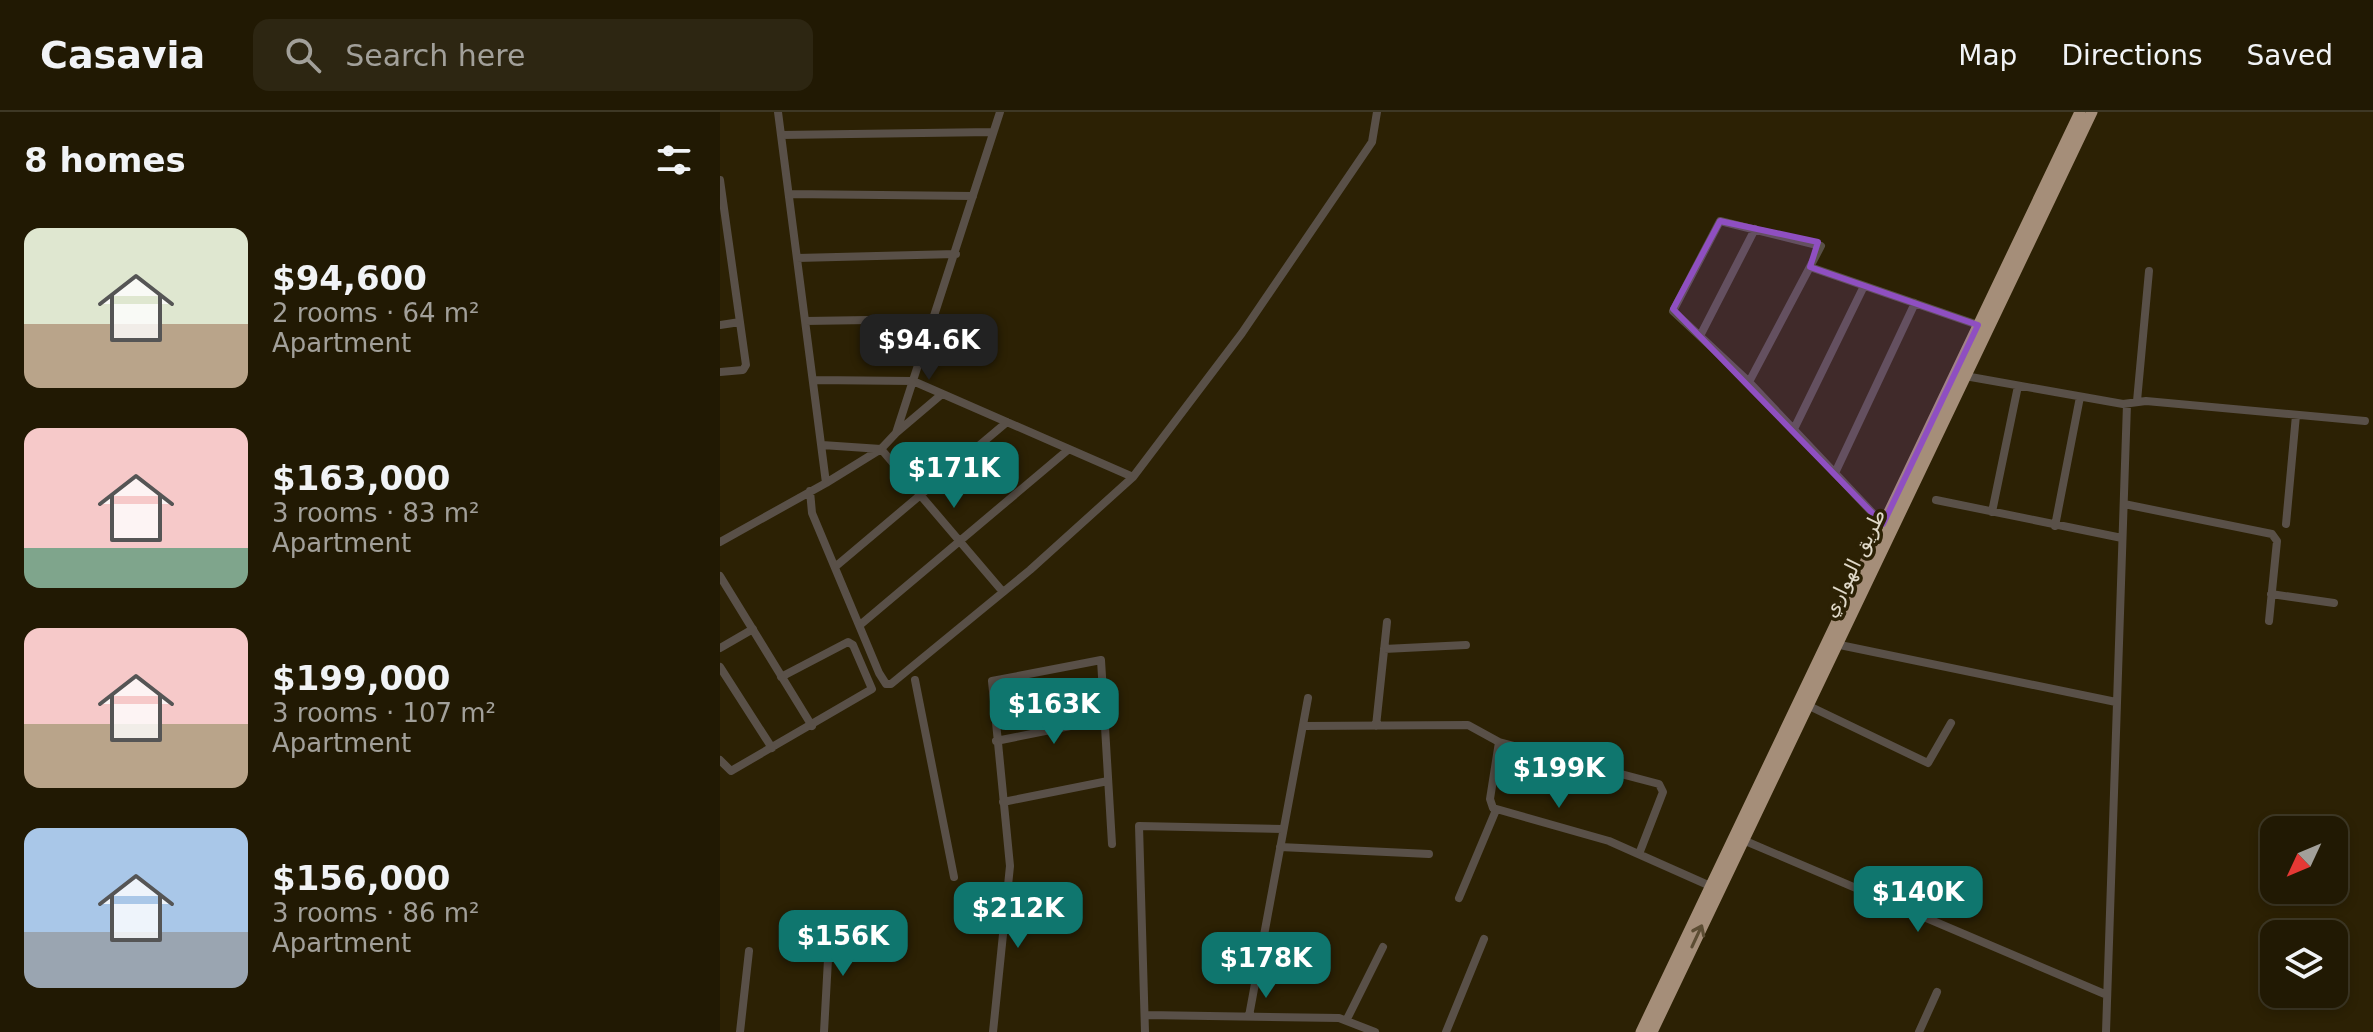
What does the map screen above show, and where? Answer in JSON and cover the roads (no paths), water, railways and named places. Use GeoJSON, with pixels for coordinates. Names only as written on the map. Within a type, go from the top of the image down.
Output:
{"type":"FeatureCollection","features":[{"type":"Feature","properties":{"kind":"highway","name":"طريق الهواري"},"geometry":{"type":"LineString","coordinates":[[1655,1031],[1835,644],[1965,376],[2080,112]]}},
{"type":"Feature","properties":{"kind":"highway","name":"طريق الهواري"},"geometry":{"type":"LineString","coordinates":[[1641,1032],[1708,885],[1978,325],[2092,112]]}},
{"type":"Feature","properties":{"kind":"street"},"geometry":{"type":"LineString","coordinates":[[778,112],[826,483]]}},
{"type":"Feature","properties":{"kind":"street"},"geometry":{"type":"LineString","coordinates":[[896,433],[1000,112]]}},
{"type":"Feature","properties":{"kind":"street"},"geometry":{"type":"LineString","coordinates":[[810,491],[812,513],[883,681],[891,684],[1003,592],[1133,477],[1242,333],[1372,142],[1377,112]]}},
{"type":"Feature","properties":{"kind":"street"},"geometry":{"type":"LineString","coordinates":[[781,135],[993,132]]}},
{"type":"Feature","properties":{"kind":"street"},"geometry":{"type":"LineString","coordinates":[[720,180],[745,367],[720,372]]}},
{"type":"Feature","properties":{"kind":"street"},"geometry":{"type":"LineString","coordinates":[[789,194],[973,196]]}},
{"type":"Feature","properties":{"kind":"street"},"geometry":{"type":"LineString","coordinates":[[1749,382],[1820,249],[1818,242],[1719,222],[1674,305],[1675,314],[1749,382],[1883,524]]}},
{"type":"Feature","properties":{"kind":"street"},"geometry":{"type":"LineString","coordinates":[[1700,336],[1755,229]]}},
{"type":"Feature","properties":{"kind":"street"},"geometry":{"type":"LineString","coordinates":[[797,258],[956,254]]}},
{"type":"Feature","properties":{"kind":"street"},"geometry":{"type":"LineString","coordinates":[[720,264],[731,262]]}},
{"type":"Feature","properties":{"kind":"street"},"geometry":{"type":"LineString","coordinates":[[1810,267],[1978,325]]}},
{"type":"Feature","properties":{"kind":"street"},"geometry":{"type":"LineString","coordinates":[[2137,401],[2149,271]]}},
{"type":"Feature","properties":{"kind":"street"},"geometry":{"type":"LineString","coordinates":[[1794,429],[1864,286]]}},
{"type":"Feature","properties":{"kind":"street"},"geometry":{"type":"LineString","coordinates":[[1835,473],[1915,303]]}},
{"type":"Feature","properties":{"kind":"street"},"geometry":{"type":"LineString","coordinates":[[805,321],[934,319]]}},
{"type":"Feature","properties":{"kind":"street"},"geometry":{"type":"LineString","coordinates":[[720,325],[740,322]]}},
{"type":"Feature","properties":{"kind":"street"},"geometry":{"type":"LineString","coordinates":[[1965,376],[2127,404],[2137,401],[2365,421]]}},
{"type":"Feature","properties":{"kind":"street"},"geometry":{"type":"LineString","coordinates":[[813,380],[913,381],[1133,477]]}},
{"type":"Feature","properties":{"kind":"street"},"geometry":{"type":"LineString","coordinates":[[1992,512],[2018,386]]}},
{"type":"Feature","properties":{"kind":"street"},"geometry":{"type":"LineString","coordinates":[[720,542],[881,449],[942,394]]}},
{"type":"Feature","properties":{"kind":"street"},"geometry":{"type":"LineString","coordinates":[[2055,526],[2080,397]]}},
{"type":"Feature","properties":{"kind":"street"},"geometry":{"type":"LineString","coordinates":[[2106,1032],[2127,404]]}},
{"type":"Feature","properties":{"kind":"street"},"geometry":{"type":"LineString","coordinates":[[2286,524],[2296,415]]}},
{"type":"Feature","properties":{"kind":"street"},"geometry":{"type":"LineString","coordinates":[[835,567],[1007,422]]}},
{"type":"Feature","properties":{"kind":"street"},"geometry":{"type":"LineString","coordinates":[[822,445],[881,449],[1003,592]]}},
{"type":"Feature","properties":{"kind":"street"},"geometry":{"type":"LineString","coordinates":[[860,625],[1069,449]]}},
{"type":"Feature","properties":{"kind":"street"},"geometry":{"type":"LineString","coordinates":[[1936,500],[2122,538]]}},
{"type":"Feature","properties":{"kind":"street"},"geometry":{"type":"LineString","coordinates":[[2124,504],[2272,534],[2277,541],[2269,621]]}},
{"type":"Feature","properties":{"kind":"street"},"geometry":{"type":"LineString","coordinates":[[720,576],[812,726]]}},
{"type":"Feature","properties":{"kind":"street"},"geometry":{"type":"LineString","coordinates":[[2271,594],[2334,603]]}},
{"type":"Feature","properties":{"kind":"street"},"geometry":{"type":"LineString","coordinates":[[1376,726],[1387,622]]}},
{"type":"Feature","properties":{"kind":"street"},"geometry":{"type":"LineString","coordinates":[[720,648],[753,629]]}},
{"type":"Feature","properties":{"kind":"street"},"geometry":{"type":"LineString","coordinates":[[720,760],[731,771],[871,691],[853,645],[845,642],[781,677]]}},
{"type":"Feature","properties":{"kind":"street"},"geometry":{"type":"LineString","coordinates":[[1835,644],[2116,702]]}},
{"type":"Feature","properties":{"kind":"street"},"geometry":{"type":"LineString","coordinates":[[1384,649],[1466,645]]}},
{"type":"Feature","properties":{"kind":"street"},"geometry":{"type":"LineString","coordinates":[[993,1032],[1010,866],[992,681],[1097,658],[1102,662],[1112,844]]}},
{"type":"Feature","properties":{"kind":"street"},"geometry":{"type":"LineString","coordinates":[[720,667],[772,748]]}},
{"type":"Feature","properties":{"kind":"street"},"geometry":{"type":"LineString","coordinates":[[915,680],[954,877]]}},
{"type":"Feature","properties":{"kind":"street"},"geometry":{"type":"LineString","coordinates":[[1249,1016],[1308,698]]}},
{"type":"Feature","properties":{"kind":"street"},"geometry":{"type":"LineString","coordinates":[[1807,705],[1928,763],[1951,723]]}},
{"type":"Feature","properties":{"kind":"street"},"geometry":{"type":"LineString","coordinates":[[996,741],[1105,719]]}},
{"type":"Feature","properties":{"kind":"street"},"geometry":{"type":"LineString","coordinates":[[1303,726],[1468,725],[1499,742],[1659,784],[1663,792],[1639,854]]}},
{"type":"Feature","properties":{"kind":"street"},"geometry":{"type":"LineString","coordinates":[[1499,742],[1490,799],[1490,805],[1496,810],[1609,841],[1708,885]]}},
{"type":"Feature","properties":{"kind":"street"},"geometry":{"type":"LineString","coordinates":[[1003,802],[1108,781]]}},
{"type":"Feature","properties":{"kind":"street"},"geometry":{"type":"LineString","coordinates":[[1459,898],[1496,810]]}},
{"type":"Feature","properties":{"kind":"street"},"geometry":{"type":"LineString","coordinates":[[1145,1032],[1139,826],[1283,829]]}},
{"type":"Feature","properties":{"kind":"street"},"geometry":{"type":"LineString","coordinates":[[1743,840],[2107,995]]}},
{"type":"Feature","properties":{"kind":"street"},"geometry":{"type":"LineString","coordinates":[[1280,847],[1429,854]]}},
{"type":"Feature","properties":{"kind":"street"},"geometry":{"type":"LineString","coordinates":[[824,1032],[830,923]]}},
{"type":"Feature","properties":{"kind":"street"},"geometry":{"type":"LineString","coordinates":[[1446,1032],[1484,939]]}},
{"type":"Feature","properties":{"kind":"street"},"geometry":{"type":"LineString","coordinates":[[1347,1019],[1383,947]]}},
{"type":"Feature","properties":{"kind":"street"},"geometry":{"type":"LineString","coordinates":[[740,1032],[749,951]]}},
{"type":"Feature","properties":{"kind":"street"},"geometry":{"type":"LineString","coordinates":[[1919,1032],[1937,992]]}},
{"type":"Feature","properties":{"kind":"street"},"geometry":{"type":"LineString","coordinates":[[1146,1015],[1347,1019],[1375,1032]]}}]}
